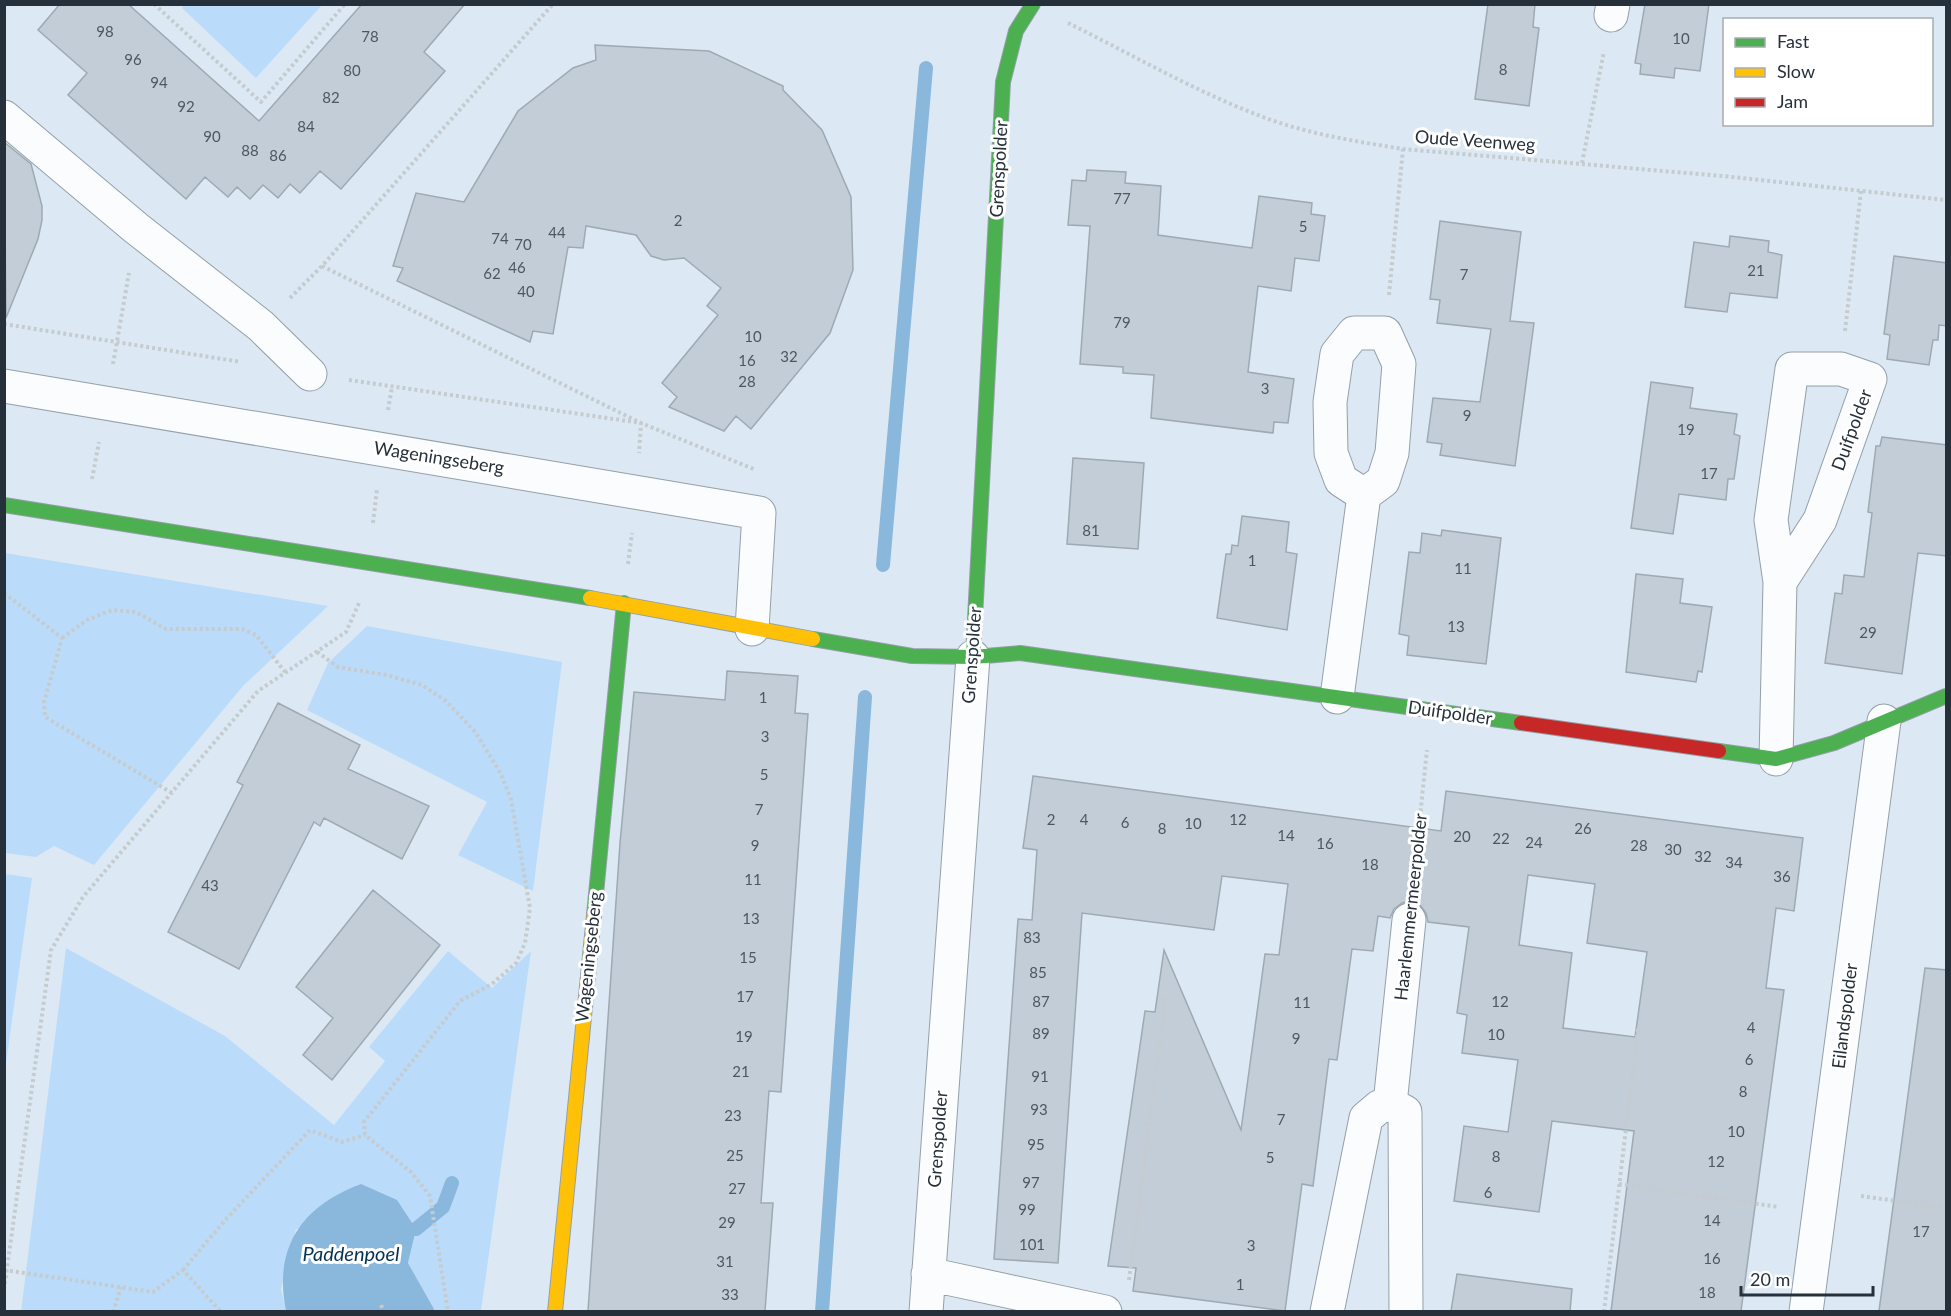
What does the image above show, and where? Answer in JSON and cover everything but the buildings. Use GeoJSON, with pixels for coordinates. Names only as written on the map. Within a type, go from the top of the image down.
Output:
{"type":"FeatureCollection","features":[{"type":"Feature","properties":{"kind":"street","name":"Grenspolder"},"geometry":{"type":"LineString","coordinates":[[926,1311],[973,657],[1003,82],[1010,45],[1018,24],[1033,5]]}},
{"type":"Feature","properties":{"kind":"street"},"geometry":{"type":"LineString","coordinates":[[4,117],[136,228],[261,326],[310,374]]}},
{"type":"Feature","properties":{"kind":"street"},"geometry":{"type":"LineString","coordinates":[[1337,697],[1364,495],[1383,481],[1392,453],[1399,364],[1385,333],[1354,333],[1337,354],[1330,402],[1331,453],[1334,462],[1341,480],[1364,495]]}},
{"type":"Feature","properties":{"kind":"street","name":"Duifpolder"},"geometry":{"type":"LineString","coordinates":[[1776,759],[1780,582],[1771,520],[1792,369],[1841,369],[1870,379],[1820,520],[1780,582]]}},
{"type":"Feature","properties":{"kind":"street","name":"Wageningseberg"},"geometry":{"type":"LineString","coordinates":[[4,386],[759,513],[752,629]]}},
{"type":"Feature","properties":{"kind":"street"},"geometry":{"type":"LineString","coordinates":[[4,505],[624,603],[752,629],[912,656],[973,657]]}},
{"type":"Feature","properties":{"kind":"street","name":"Wageningseberg"},"geometry":{"type":"LineString","coordinates":[[555,1311],[624,603]]}},
{"type":"Feature","properties":{"kind":"street","name":"Duifpolder"},"geometry":{"type":"LineString","coordinates":[[973,657],[1020,653],[1776,759],[1834,743],[1947,696]]}},
{"type":"Feature","properties":{"kind":"street","name":"Eilandspolder"},"geometry":{"type":"LineString","coordinates":[[1806,1311],[1884,721]]}},
{"type":"Feature","properties":{"kind":"street","name":"Haarlemmermeerpolder"},"geometry":{"type":"LineString","coordinates":[[1390,1104],[1409,920]]}},
{"type":"Feature","properties":{"kind":"street"},"geometry":{"type":"LineString","coordinates":[[1327,1311],[1366,1118],[1379,1107],[1390,1104],[1405,1112],[1406,1311]]}},
{"type":"Feature","properties":{"kind":"street"},"geometry":{"type":"LineString","coordinates":[[928,1274],[1105,1311]]}},
{"type":"Feature","properties":{"kind":"path"},"geometry":{"type":"LineString","coordinates":[[154,4],[261,102],[345,4]]}},
{"type":"Feature","properties":{"kind":"path"},"geometry":{"type":"LineString","coordinates":[[261,326],[322,266],[553,4]]}},
{"type":"Feature","properties":{"kind":"path","name":"Oude Veenweg"},"geometry":{"type":"LineString","coordinates":[[1033,5],[1265,117],[1316,134],[1402,149],[1582,163],[1947,200]]}},
{"type":"Feature","properties":{"kind":"path"},"geometry":{"type":"LineString","coordinates":[[1582,163],[1612,10]]}},
{"type":"Feature","properties":{"kind":"path"},"geometry":{"type":"LineString","coordinates":[[1385,333],[1402,149]]}},
{"type":"Feature","properties":{"kind":"path"},"geometry":{"type":"LineString","coordinates":[[1841,369],[1861,192]]}},
{"type":"Feature","properties":{"kind":"path"},"geometry":{"type":"LineString","coordinates":[[322,266],[641,423],[761,472]]}},
{"type":"Feature","properties":{"kind":"path"},"geometry":{"type":"LineString","coordinates":[[4,1290],[51,950],[83,897],[258,691],[346,632],[363,596],[369,563],[381,448],[392,387]]}},
{"type":"Feature","properties":{"kind":"path"},"geometry":{"type":"LineString","coordinates":[[4,593],[62,638]]}},
{"type":"Feature","properties":{"kind":"path"},"geometry":{"type":"LineString","coordinates":[[172,793],[45,717],[44,702],[62,638],[87,620],[112,610],[136,612],[166,629],[242,629],[256,635],[285,672]]}},
{"type":"Feature","properties":{"kind":"path"},"geometry":{"type":"LineString","coordinates":[[317,651],[338,668],[386,675],[422,685],[446,701],[476,733],[501,774],[511,799],[530,908],[525,943],[516,963],[492,984],[460,1001],[364,1122],[365,1135],[411,1172],[430,1196],[448,1311]]}},
{"type":"Feature","properties":{"kind":"path","name":"Haarlemmermeerpolder"},"geometry":{"type":"LineString","coordinates":[[1409,920],[1431,710]]}},
{"type":"Feature","properties":{"kind":"path"},"geometry":{"type":"LineString","coordinates":[[1128,1288],[1166,998]]}},
{"type":"Feature","properties":{"kind":"path"},"geometry":{"type":"LineString","coordinates":[[1604,1311],[1638,1029]]}},
{"type":"Feature","properties":{"kind":"path"},"geometry":{"type":"LineString","coordinates":[[6,1269],[153,1292],[183,1270],[227,1218],[310,1130],[342,1142],[365,1135]]}},
{"type":"Feature","properties":{"kind":"path"},"geometry":{"type":"LineString","coordinates":[[1620,1184],[1820,1201],[1947,1208]]}},
{"type":"Feature","properties":{"kind":"path"},"geometry":{"type":"LineString","coordinates":[[183,1270],[221,1311]]}},
{"type":"Feature","properties":{"kind":"path"},"geometry":{"type":"LineString","coordinates":[[113,1311],[121,1287]]}},
{"type":"Feature","properties":{"kind":"path"},"geometry":{"type":"LineString","coordinates":[[381,1305],[384,1311]]}},
{"type":"Feature","properties":{"kind":"shaded area"},"geometry":{"type":"Polygon","coordinates":[[[185,4],[322,5],[256,78],[182,8],[185,4]]]}},
{"type":"Feature","properties":{"kind":"shaded area"},"geometry":{"type":"Polygon","coordinates":[[[5,553],[328,606],[243,686],[94,865],[54,846],[36,857],[5,853],[5,553]]]}},
{"type":"Feature","properties":{"kind":"shaded area"},"geometry":{"type":"Polygon","coordinates":[[[367,626],[562,662],[533,891],[458,855],[487,802],[307,710],[328,663],[367,626]]]}},
{"type":"Feature","properties":{"kind":"shaded area"},"geometry":{"type":"Polygon","coordinates":[[[4,874],[32,878],[5,1070],[4,874]]]}},
{"type":"Feature","properties":{"kind":"shaded area"},"geometry":{"type":"Polygon","coordinates":[[[66,948],[225,1036],[334,1125],[385,1061],[369,1047],[448,951],[492,988],[531,951],[481,1311],[433,1311],[434,1309],[408,1263],[415,1228],[296,1229],[281,1289],[286,1311],[21,1312],[66,948]]]}},
{"type":"Feature","properties":{"kind":"water","name":"Paddenpoel"},"geometry":{"type":"Polygon","coordinates":[[[361,1184],[397,1200],[416,1229],[408,1263],[434,1309],[433,1311],[286,1311],[283,1288],[284,1267],[288,1248],[296,1232],[323,1204],[340,1193],[361,1184]]]}},
{"type":"Feature","properties":{"kind":"waterway"},"geometry":{"type":"LineString","coordinates":[[883,565],[926,68]]}},
{"type":"Feature","properties":{"kind":"waterway"},"geometry":{"type":"LineString","coordinates":[[822,1312],[865,697]]}},
{"type":"Feature","properties":{"kind":"waterway"},"geometry":{"type":"LineString","coordinates":[[416,1229],[443,1207],[452,1183]]}},
{"type":"Feature","properties":{"kind":"traffic: fast"},"geometry":{"type":"LineString","coordinates":[[973,657],[1003,82],[1016,31],[1033,4]]}},
{"type":"Feature","properties":{"kind":"traffic: fast"},"geometry":{"type":"LineString","coordinates":[[4,505],[590,598]]}},
{"type":"Feature","properties":{"kind":"traffic: fast"},"geometry":{"type":"LineString","coordinates":[[594,915],[624,603]]}},
{"type":"Feature","properties":{"kind":"traffic: fast"},"geometry":{"type":"LineString","coordinates":[[813,639],[912,656],[973,657],[1020,653],[1521,723]]}},
{"type":"Feature","properties":{"kind":"traffic: fast"},"geometry":{"type":"LineString","coordinates":[[1719,751],[1776,759],[1834,743],[1946,696]]}},
{"type":"Feature","properties":{"kind":"traffic: slow"},"geometry":{"type":"LineString","coordinates":[[590,598],[813,639]]}},
{"type":"Feature","properties":{"kind":"traffic: slow"},"geometry":{"type":"LineString","coordinates":[[555,1312],[594,915]]}},
{"type":"Feature","properties":{"kind":"traffic: jam"},"geometry":{"type":"LineString","coordinates":[[1521,723],[1719,751]]}}]}
